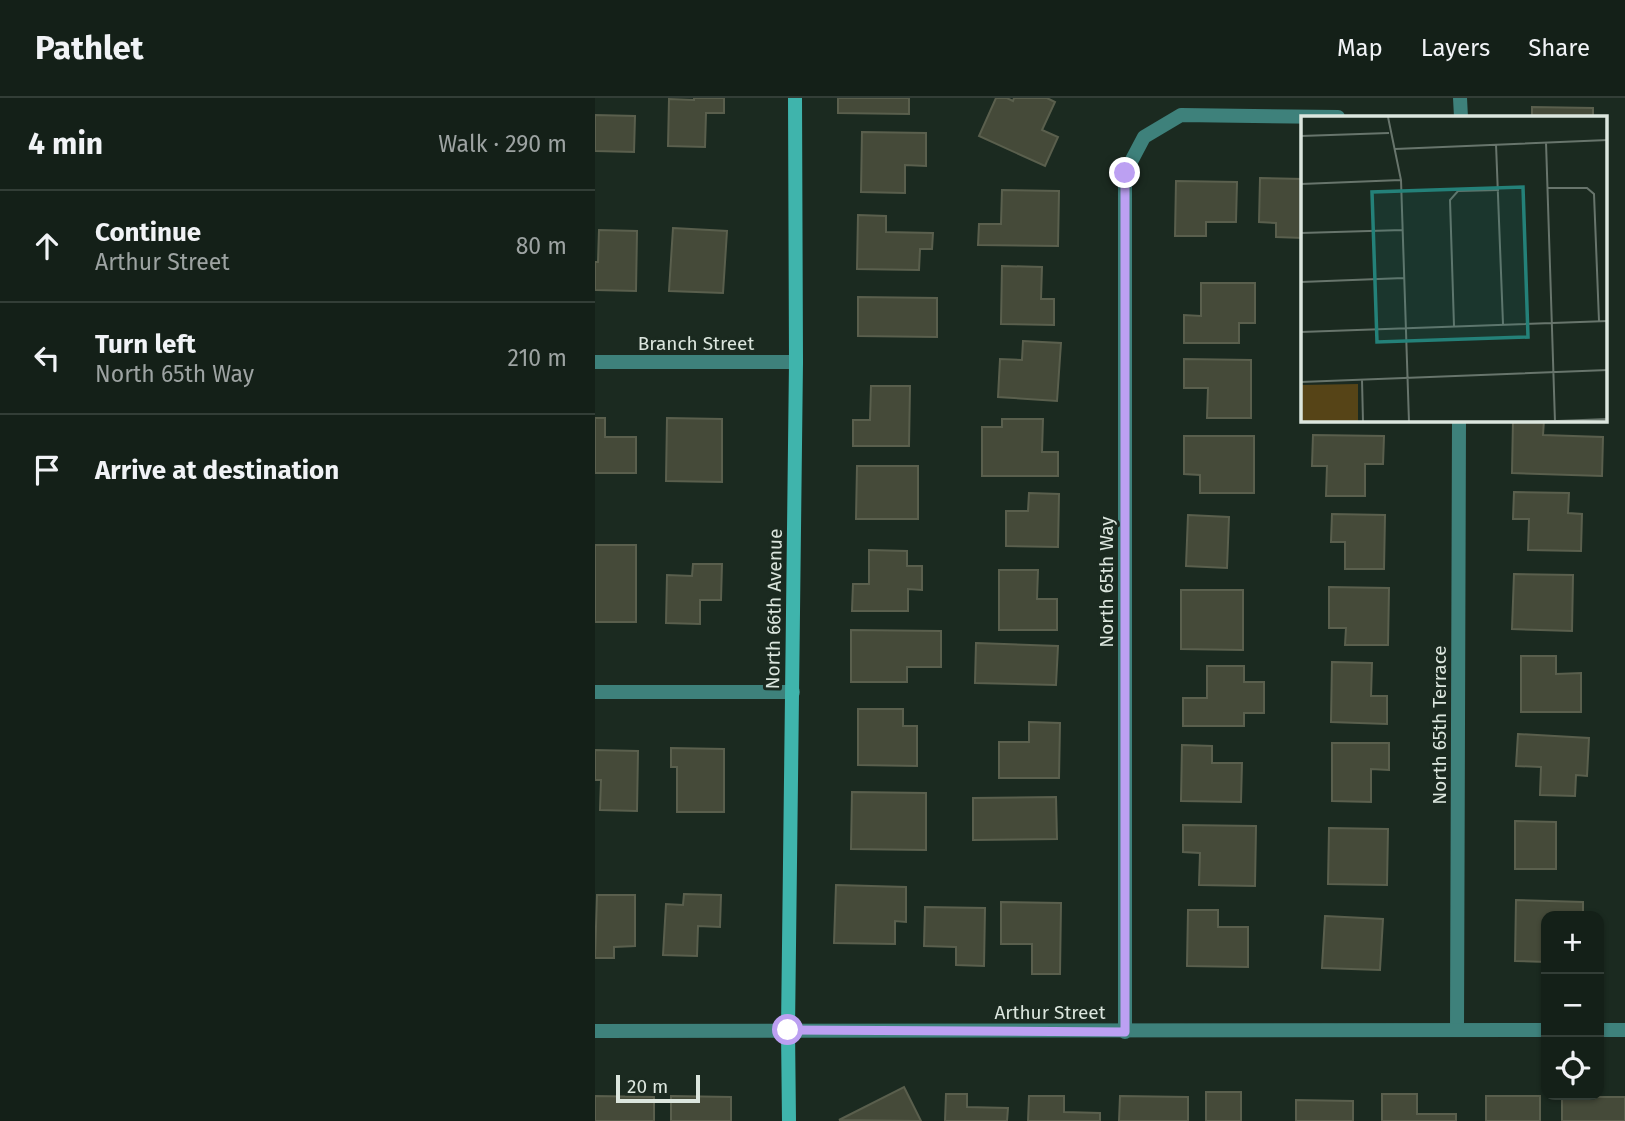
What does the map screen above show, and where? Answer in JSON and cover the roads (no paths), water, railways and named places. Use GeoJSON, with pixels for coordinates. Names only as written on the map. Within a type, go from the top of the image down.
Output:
{"type":"FeatureCollection","features":[{"type":"Feature","properties":{"kind":"street","name":"North 66th Avenue"},"geometry":{"type":"LineString","coordinates":[[789,1121],[796,362],[795,98]]}},
{"type":"Feature","properties":{"kind":"street"},"geometry":{"type":"LineString","coordinates":[[1460,98],[1461,116]]}},
{"type":"Feature","properties":{"kind":"street","name":"North 65th Way"},"geometry":{"type":"LineString","coordinates":[[1125,1032],[1125,173],[1144,137],[1181,115],[1301,117]]}},
{"type":"Feature","properties":{"kind":"street","name":"Branch Street"},"geometry":{"type":"LineString","coordinates":[[595,362],[796,362]]}},
{"type":"Feature","properties":{"kind":"street","name":"North 65th Terrace"},"geometry":{"type":"LineString","coordinates":[[1457,1030],[1459,422]]}},
{"type":"Feature","properties":{"kind":"street"},"geometry":{"type":"LineString","coordinates":[[595,692],[793,692]]}},
{"type":"Feature","properties":{"kind":"street","name":"Arthur Street"},"geometry":{"type":"LineString","coordinates":[[595,1031],[1541,1030]]}},
{"type":"Feature","properties":{"kind":"street"},"geometry":{"type":"LineString","coordinates":[[1604,1030],[1625,1030]]}}]}
